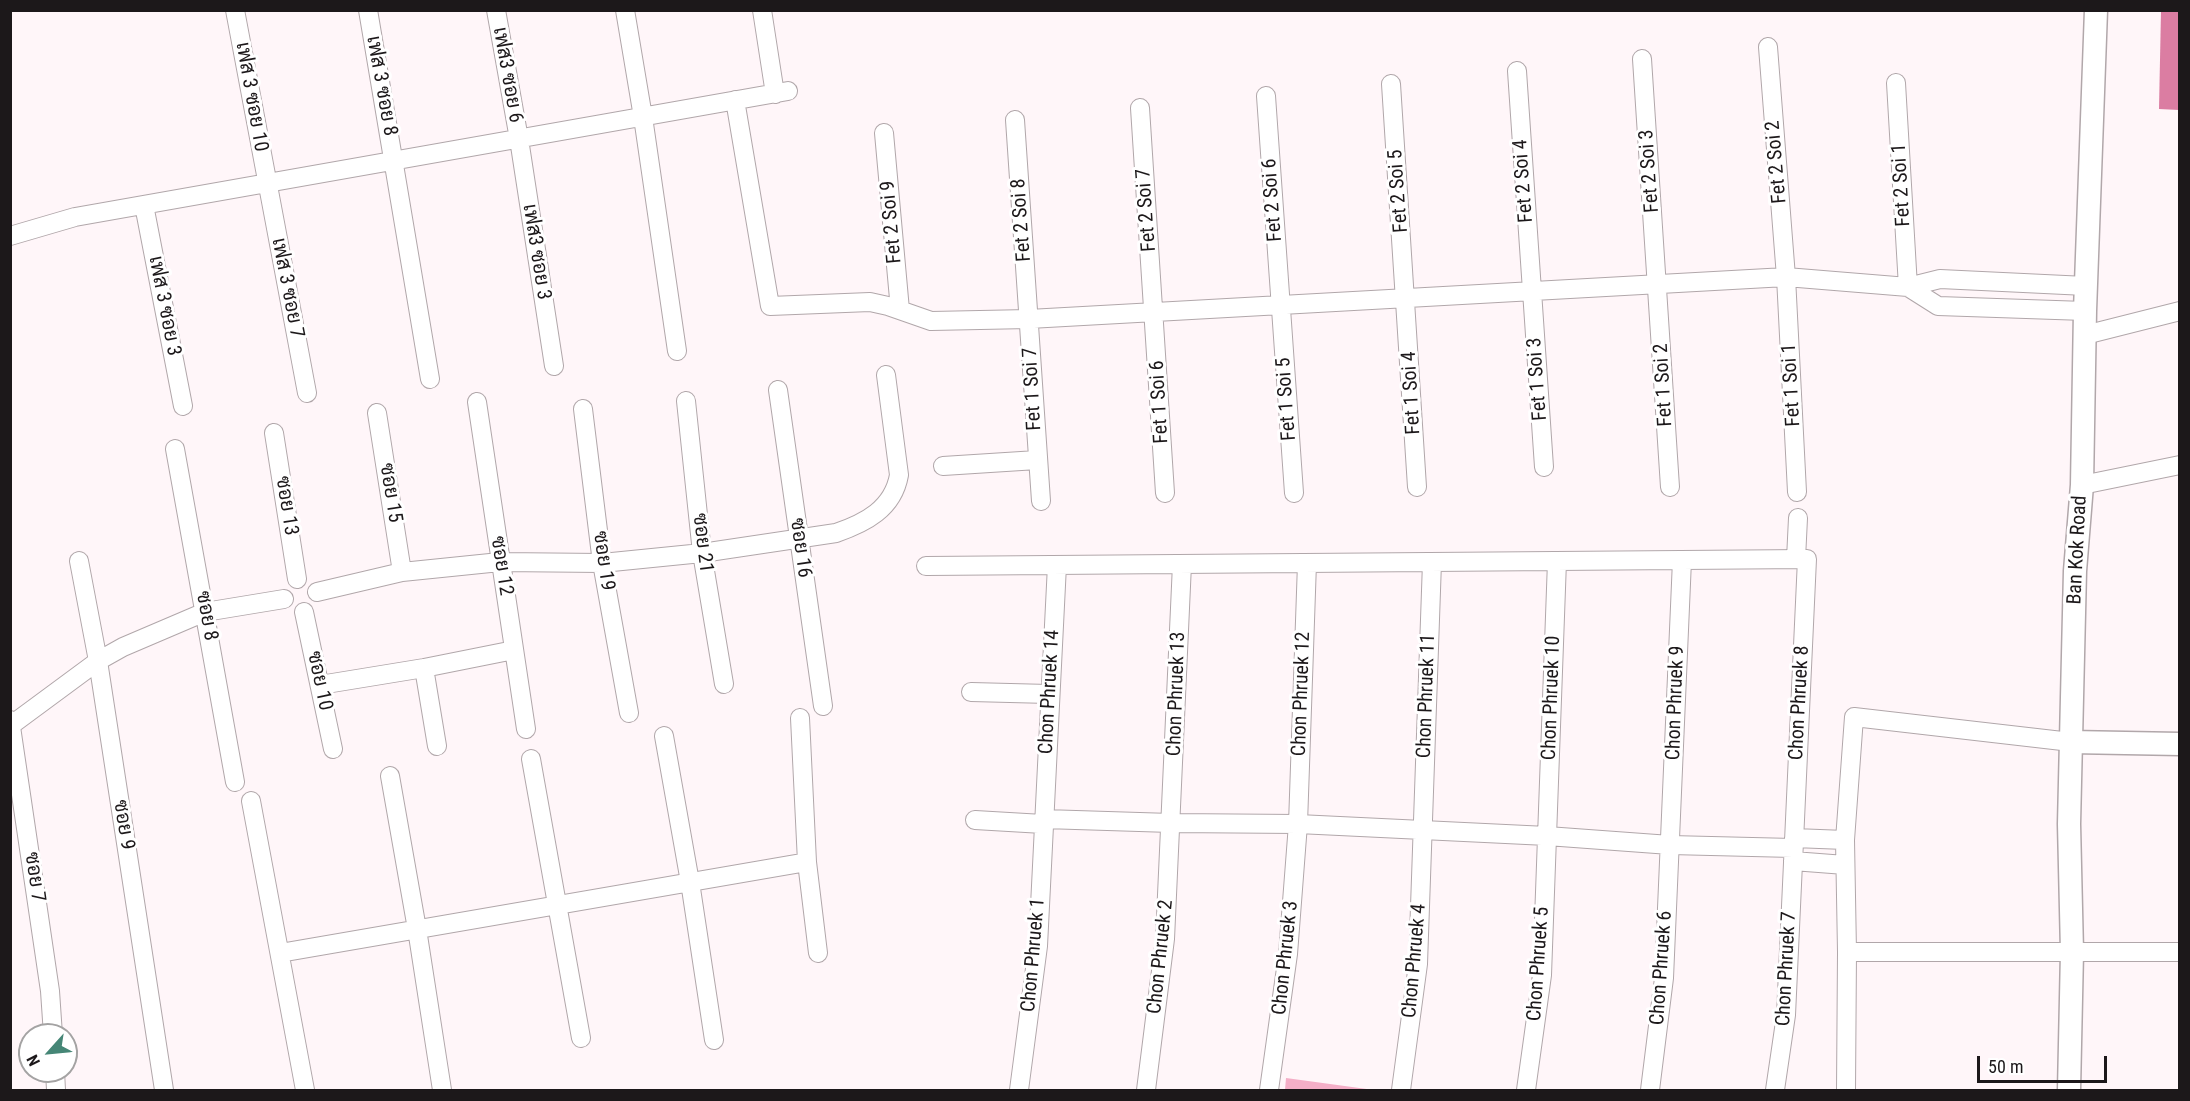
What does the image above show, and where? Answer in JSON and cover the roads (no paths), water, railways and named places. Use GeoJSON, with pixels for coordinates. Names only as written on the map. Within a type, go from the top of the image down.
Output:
{"type":"FeatureCollection","features":[{"type":"Feature","properties":{"kind":"street","name":"เฟส 3 ซอย 10"},"geometry":{"type":"LineString","coordinates":[[235,10],[267,183]]}},
{"type":"Feature","properties":{"kind":"street","name":"เฟส 3 ซอย 8"},"geometry":{"type":"LineString","coordinates":[[368,10],[430,379]]}},
{"type":"Feature","properties":{"kind":"street","name":"เฟส3 ซอย 6"},"geometry":{"type":"LineString","coordinates":[[496,10],[519,139]]}},
{"type":"Feature","properties":{"kind":"street"},"geometry":{"type":"LineString","coordinates":[[624,10],[643,117],[677,351]]}},
{"type":"Feature","properties":{"kind":"street"},"geometry":{"type":"LineString","coordinates":[[10,236],[75,217],[782,92],[762,10]]}},
{"type":"Feature","properties":{"kind":"street","name":"Ban Kok Road"},"geometry":{"type":"LineString","coordinates":[[2069,1090],[2072,952],[2069,824],[2075,571],[2082,485],[2085,311],[2097,10]]}},
{"type":"Feature","properties":{"kind":"street","name":"Fet 2 Soi 2"},"geometry":{"type":"LineString","coordinates":[[1768,46],[1786,277]]}},
{"type":"Feature","properties":{"kind":"street","name":"Fet 2 Soi 3"},"geometry":{"type":"LineString","coordinates":[[1642,59],[1658,284]]}},
{"type":"Feature","properties":{"kind":"street","name":"Fet 2 Soi 4"},"geometry":{"type":"LineString","coordinates":[[1517,71],[1532,291]]}},
{"type":"Feature","properties":{"kind":"street","name":"Fet 2 Soi 1"},"geometry":{"type":"LineString","coordinates":[[1896,83],[1908,287]]}},
{"type":"Feature","properties":{"kind":"street","name":"Fet 2 Soi 5"},"geometry":{"type":"LineString","coordinates":[[1391,84],[1406,298]]}},
{"type":"Feature","properties":{"kind":"street","name":"Fet 2 Soi 6"},"geometry":{"type":"LineString","coordinates":[[1266,96],[1280,305]]}},
{"type":"Feature","properties":{"kind":"street"},"geometry":{"type":"LineString","coordinates":[[735,100],[770,306],[862,302],[881,304],[931,321],[1029,319],[1786,277],[1908,287],[1940,279],[2086,286]]}},
{"type":"Feature","properties":{"kind":"street","name":"Fet 2 Soi 7"},"geometry":{"type":"LineString","coordinates":[[1140,108],[1154,312]]}},
{"type":"Feature","properties":{"kind":"street","name":"Fet 2 Soi 8"},"geometry":{"type":"LineString","coordinates":[[1015,120],[1029,319]]}},
{"type":"Feature","properties":{"kind":"street","name":"Fet 2 Soi 9"},"geometry":{"type":"LineString","coordinates":[[884,133],[900,310]]}},
{"type":"Feature","properties":{"kind":"street","name":"เฟส3 ซอย 3"},"geometry":{"type":"LineString","coordinates":[[519,139],[554,366]]}},
{"type":"Feature","properties":{"kind":"street","name":"เฟส 3 ซอย 7"},"geometry":{"type":"LineString","coordinates":[[267,183],[307,393]]}},
{"type":"Feature","properties":{"kind":"street","name":"เฟส 3 ซอย 3"},"geometry":{"type":"LineString","coordinates":[[144,205],[183,406]]}},
{"type":"Feature","properties":{"kind":"street","name":"Fet 1 Soi 1"},"geometry":{"type":"LineString","coordinates":[[1786,277],[1797,492]]}},
{"type":"Feature","properties":{"kind":"street","name":"Fet 1 Soi 2"},"geometry":{"type":"LineString","coordinates":[[1658,284],[1670,487]]}},
{"type":"Feature","properties":{"kind":"street"},"geometry":{"type":"LineString","coordinates":[[1908,287],[1938,306],[2085,311]]}},
{"type":"Feature","properties":{"kind":"street","name":"Fet 1 Soi 3"},"geometry":{"type":"LineString","coordinates":[[1532,291],[1544,467]]}},
{"type":"Feature","properties":{"kind":"street","name":"Fet 1 Soi 4"},"geometry":{"type":"LineString","coordinates":[[1406,298],[1417,488]]}},
{"type":"Feature","properties":{"kind":"street","name":"Fet 1 Soi 5"},"geometry":{"type":"LineString","coordinates":[[1280,305],[1294,493]]}},
{"type":"Feature","properties":{"kind":"street"},"geometry":{"type":"LineString","coordinates":[[2085,335],[2180,311]]}},
{"type":"Feature","properties":{"kind":"street","name":"Fet 1 Soi 6"},"geometry":{"type":"LineString","coordinates":[[1154,312],[1165,493]]}},
{"type":"Feature","properties":{"kind":"street","name":"Fet 1 Soi 7"},"geometry":{"type":"LineString","coordinates":[[1029,319],[1041,501]]}},
{"type":"Feature","properties":{"kind":"street"},"geometry":{"type":"LineString","coordinates":[[317,592],[402,573],[500,562],[602,563],[702,553],[836,533],[863,522],[880,510],[897,488],[899,475],[886,375]]}},
{"type":"Feature","properties":{"kind":"street","name":"ซอย 16"},"geometry":{"type":"LineString","coordinates":[[778,390],[823,706]]}},
{"type":"Feature","properties":{"kind":"street","name":"ซอย 21"},"geometry":{"type":"LineString","coordinates":[[686,401],[702,553],[724,684]]}},
{"type":"Feature","properties":{"kind":"street","name":"ซอย 12"},"geometry":{"type":"LineString","coordinates":[[477,402],[526,729]]}},
{"type":"Feature","properties":{"kind":"street","name":"ซอย 19"},"geometry":{"type":"LineString","coordinates":[[583,408],[602,563],[629,713]]}},
{"type":"Feature","properties":{"kind":"street","name":"ซอย 15"},"geometry":{"type":"LineString","coordinates":[[377,413],[402,573]]}},
{"type":"Feature","properties":{"kind":"street","name":"ซอย 13"},"geometry":{"type":"LineString","coordinates":[[274,433],[297,579]]}},
{"type":"Feature","properties":{"kind":"street","name":"ซอย 8"},"geometry":{"type":"LineString","coordinates":[[175,449],[236,782]]}},
{"type":"Feature","properties":{"kind":"street","name":"Fet 1 Soi 7"},"geometry":{"type":"LineString","coordinates":[[943,466],[1037,459]]}},
{"type":"Feature","properties":{"kind":"street"},"geometry":{"type":"LineString","coordinates":[[2082,485],[2180,465]]}},
{"type":"Feature","properties":{"kind":"street","name":"Chon Phruek 8"},"geometry":{"type":"LineString","coordinates":[[1793,849],[1802,559],[1798,518]]}},
{"type":"Feature","properties":{"kind":"street"},"geometry":{"type":"LineString","coordinates":[[926,566],[1802,559]]}},
{"type":"Feature","properties":{"kind":"street","name":"Chon Phruek 9"},"geometry":{"type":"LineString","coordinates":[[1670,845],[1682,560]]}},
{"type":"Feature","properties":{"kind":"street","name":"ซอย 9"},"geometry":{"type":"LineString","coordinates":[[79,561],[98,661],[164,1090]]}},
{"type":"Feature","properties":{"kind":"street","name":"Chon Phruek 10"},"geometry":{"type":"LineString","coordinates":[[1547,836],[1557,561]]}},
{"type":"Feature","properties":{"kind":"street","name":"Chon Phruek 11"},"geometry":{"type":"LineString","coordinates":[[1422,830],[1432,562]]}},
{"type":"Feature","properties":{"kind":"street","name":"Chon Phruek 12"},"geometry":{"type":"LineString","coordinates":[[1298,825],[1307,563]]}},
{"type":"Feature","properties":{"kind":"street","name":"Chon Phruek 13"},"geometry":{"type":"LineString","coordinates":[[1171,824],[1182,564]]}},
{"type":"Feature","properties":{"kind":"street","name":"Chon Phruek 14"},"geometry":{"type":"LineString","coordinates":[[1043,821],[1057,565]]}},
{"type":"Feature","properties":{"kind":"street"},"geometry":{"type":"LineString","coordinates":[[297,579],[310,582],[317,592],[315,605],[304,612],[292,610],[284,599],[287,587],[297,579]]}},
{"type":"Feature","properties":{"kind":"street"},"geometry":{"type":"LineString","coordinates":[[11,723],[98,661],[123,646],[205,612],[284,599]]}},
{"type":"Feature","properties":{"kind":"street","name":"ซอย 10"},"geometry":{"type":"LineString","coordinates":[[304,612],[333,749]]}},
{"type":"Feature","properties":{"kind":"street"},"geometry":{"type":"LineString","coordinates":[[320,685],[514,650]]}},
{"type":"Feature","properties":{"kind":"street"},"geometry":{"type":"LineString","coordinates":[[424,668],[437,746]]}},
{"type":"Feature","properties":{"kind":"street"},"geometry":{"type":"LineString","coordinates":[[971,692],[1049,694]]}},
{"type":"Feature","properties":{"kind":"street"},"geometry":{"type":"LineString","coordinates":[[1846,1090],[1845,840],[1854,717],[2071,741],[2180,744]]}},
{"type":"Feature","properties":{"kind":"street"},"geometry":{"type":"LineString","coordinates":[[800,718],[807,862],[818,952]]}},
{"type":"Feature","properties":{"kind":"street","name":"ซอย 7"},"geometry":{"type":"LineString","coordinates":[[11,723],[50,991],[51,1023]]}},
{"type":"Feature","properties":{"kind":"street"},"geometry":{"type":"LineString","coordinates":[[664,736],[690,882],[714,1040]]}},
{"type":"Feature","properties":{"kind":"street"},"geometry":{"type":"LineString","coordinates":[[531,759],[581,1038]]}},
{"type":"Feature","properties":{"kind":"street"},"geometry":{"type":"LineString","coordinates":[[390,776],[442,1090]]}},
{"type":"Feature","properties":{"kind":"street"},"geometry":{"type":"LineString","coordinates":[[251,801],[305,1090]]}},
{"type":"Feature","properties":{"kind":"street"},"geometry":{"type":"LineString","coordinates":[[975,820],[1298,825],[1547,836],[1670,845],[1793,849],[1845,840]]}},
{"type":"Feature","properties":{"kind":"street","name":"Chon Phruek 1"},"geometry":{"type":"LineString","coordinates":[[1019,1090],[1038,946],[1043,821]]}},
{"type":"Feature","properties":{"kind":"street","name":"Chon Phruek 2"},"geometry":{"type":"LineString","coordinates":[[1146,1090],[1165,939],[1171,824]]}},
{"type":"Feature","properties":{"kind":"street","name":"Chon Phruek 3"},"geometry":{"type":"LineString","coordinates":[[1269,1090],[1288,954],[1298,825]]}},
{"type":"Feature","properties":{"kind":"street","name":"Chon Phruek 4"},"geometry":{"type":"LineString","coordinates":[[1401,1090],[1418,964],[1422,830]]}},
{"type":"Feature","properties":{"kind":"street","name":"Chon Phruek 5"},"geometry":{"type":"LineString","coordinates":[[1526,1090],[1542,975],[1547,836]]}},
{"type":"Feature","properties":{"kind":"street","name":"Chon Phruek 6"},"geometry":{"type":"LineString","coordinates":[[1650,1090],[1664,978],[1670,845]]}},
{"type":"Feature","properties":{"kind":"street"},"geometry":{"type":"LineString","coordinates":[[1793,849],[1845,865]]}},
{"type":"Feature","properties":{"kind":"street","name":"Chon Phruek 7"},"geometry":{"type":"LineString","coordinates":[[1775,1090],[1786,1015],[1793,849]]}},
{"type":"Feature","properties":{"kind":"street"},"geometry":{"type":"LineString","coordinates":[[280,953],[807,862]]}},
{"type":"Feature","properties":{"kind":"street"},"geometry":{"type":"LineString","coordinates":[[1847,952],[2180,952]]}}]}
